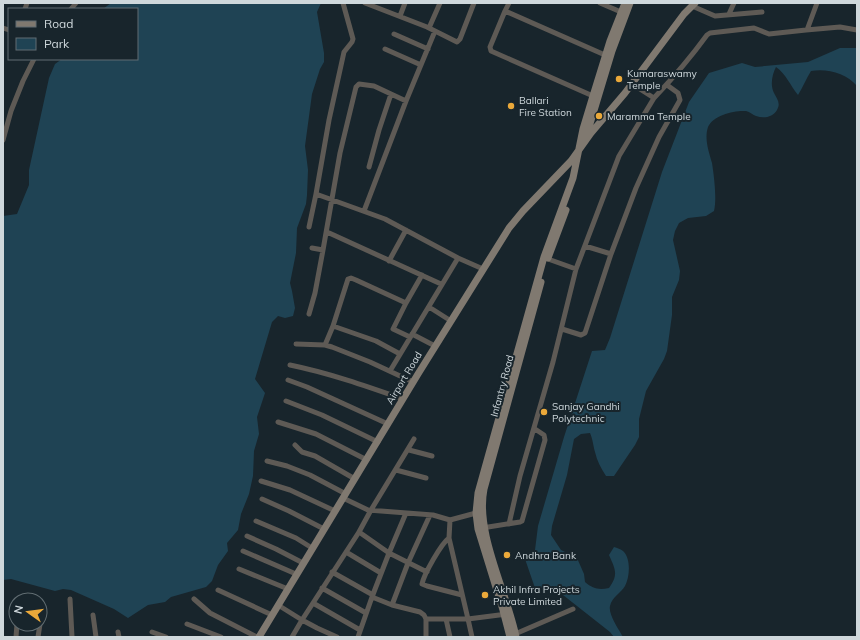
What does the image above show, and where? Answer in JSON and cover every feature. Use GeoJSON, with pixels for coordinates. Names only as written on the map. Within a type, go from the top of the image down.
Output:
{"type":"FeatureCollection","features":[{"type":"Feature","properties":{"kind":"street"},"geometry":{"type":"LineString","coordinates":[[309,227],[329,120],[344,52],[353,40],[343,3]]}},
{"type":"Feature","properties":{"kind":"street"},"geometry":{"type":"LineString","coordinates":[[365,3],[429,28],[457,42],[460,39],[474,3]]}},
{"type":"Feature","properties":{"kind":"street"},"geometry":{"type":"LineString","coordinates":[[400,16],[405,3]]}},
{"type":"Feature","properties":{"kind":"street"},"geometry":{"type":"LineString","coordinates":[[429,28],[440,3]]}},
{"type":"Feature","properties":{"kind":"street"},"geometry":{"type":"LineString","coordinates":[[508,3],[490,47],[491,51],[508,60],[593,96]]}},
{"type":"Feature","properties":{"kind":"street"},"geometry":{"type":"LineString","coordinates":[[600,3],[621,12]]}},
{"type":"Feature","properties":{"kind":"street"},"geometry":{"type":"LineString","coordinates":[[581,147],[593,96],[605,55],[625,3]]}},
{"type":"Feature","properties":{"kind":"street"},"geometry":{"type":"LineString","coordinates":[[581,147],[587,134],[612,51],[630,3]]}},
{"type":"Feature","properties":{"kind":"street"},"geometry":{"type":"LineString","coordinates":[[729,14],[734,3]]}},
{"type":"Feature","properties":{"kind":"street"},"geometry":{"type":"LineString","coordinates":[[807,30],[817,3]]}},
{"type":"Feature","properties":{"kind":"street"},"geometry":{"type":"LineString","coordinates":[[694,4],[715,16],[762,12]]}},
{"type":"Feature","properties":{"kind":"street","name":"Airport Road"},"geometry":{"type":"LineString","coordinates":[[258,637],[435,346],[509,228],[518,216],[571,161],[632,84],[684,14],[694,4]]}},
{"type":"Feature","properties":{"kind":"street"},"geometry":{"type":"LineString","coordinates":[[505,11],[605,55]]}},
{"type":"Feature","properties":{"kind":"street"},"geometry":{"type":"LineString","coordinates":[[509,524],[520,476],[535,429],[576,269],[619,156],[654,98],[692,56],[710,33],[754,28],[769,34],[840,27],[857,30]]}},
{"type":"Feature","properties":{"kind":"street"},"geometry":{"type":"LineString","coordinates":[[364,211],[406,100],[436,31]]}},
{"type":"Feature","properties":{"kind":"street"},"geometry":{"type":"LineString","coordinates":[[394,34],[428,49]]}},
{"type":"Feature","properties":{"kind":"street"},"geometry":{"type":"LineString","coordinates":[[385,49],[421,65]]}},
{"type":"Feature","properties":{"kind":"street"},"geometry":{"type":"LineString","coordinates":[[3,140],[10,111],[34,60]]}},
{"type":"Feature","properties":{"kind":"street"},"geometry":{"type":"LineString","coordinates":[[309,314],[313,301],[333,200],[340,153],[356,87],[359,84],[374,86],[406,100]]}},
{"type":"Feature","properties":{"kind":"street"},"geometry":{"type":"LineString","coordinates":[[632,84],[654,98]]}},
{"type":"Feature","properties":{"kind":"street"},"geometry":{"type":"LineString","coordinates":[[562,328],[581,334],[585,333],[611,254],[636,188],[659,137],[680,100],[678,93],[667,85]]}},
{"type":"Feature","properties":{"kind":"street"},"geometry":{"type":"LineString","coordinates":[[370,166],[379,130],[391,94]]}},
{"type":"Feature","properties":{"kind":"street","name":"Infantry Road"},"geometry":{"type":"LineString","coordinates":[[481,528],[484,489],[548,259],[579,175],[581,147]]}},
{"type":"Feature","properties":{"kind":"street","name":"Infantry Road"},"geometry":{"type":"LineString","coordinates":[[514,636],[476,513],[478,493],[548,242],[576,169],[581,147]]}},
{"type":"Feature","properties":{"kind":"street"},"geometry":{"type":"LineString","coordinates":[[316,194],[385,219],[458,258],[483,269]]}},
{"type":"Feature","properties":{"kind":"street"},"geometry":{"type":"LineString","coordinates":[[390,261],[406,230]]}},
{"type":"Feature","properties":{"kind":"street"},"geometry":{"type":"LineString","coordinates":[[326,232],[441,284]]}},
{"type":"Feature","properties":{"kind":"street"},"geometry":{"type":"LineString","coordinates":[[585,246],[611,254]]}},
{"type":"Feature","properties":{"kind":"street"},"geometry":{"type":"LineString","coordinates":[[312,248],[323,250]]}},
{"type":"Feature","properties":{"kind":"street"},"geometry":{"type":"LineString","coordinates":[[390,371],[458,258]]}},
{"type":"Feature","properties":{"kind":"street"},"geometry":{"type":"LineString","coordinates":[[548,259],[576,269]]}},
{"type":"Feature","properties":{"kind":"street"},"geometry":{"type":"LineString","coordinates":[[422,275],[393,329],[435,346]]}},
{"type":"Feature","properties":{"kind":"street"},"geometry":{"type":"LineString","coordinates":[[325,345],[333,326],[348,279],[351,278],[406,303]]}},
{"type":"Feature","properties":{"kind":"street"},"geometry":{"type":"LineString","coordinates":[[429,307],[451,321]]}},
{"type":"Feature","properties":{"kind":"street"},"geometry":{"type":"LineString","coordinates":[[333,326],[376,341],[400,354]]}},
{"type":"Feature","properties":{"kind":"street"},"geometry":{"type":"LineString","coordinates":[[296,344],[325,345],[370,362],[413,382]]}},
{"type":"Feature","properties":{"kind":"street"},"geometry":{"type":"LineString","coordinates":[[290,365],[318,371],[403,399]]}},
{"type":"Feature","properties":{"kind":"street"},"geometry":{"type":"LineString","coordinates":[[288,380],[320,392],[388,424]]}},
{"type":"Feature","properties":{"kind":"street"},"geometry":{"type":"LineString","coordinates":[[286,401],[322,415],[378,442]]}},
{"type":"Feature","properties":{"kind":"street"},"geometry":{"type":"LineString","coordinates":[[278,422],[316,434],[367,460]]}},
{"type":"Feature","properties":{"kind":"street"},"geometry":{"type":"LineString","coordinates":[[481,528],[520,522],[523,518],[545,440],[544,436],[535,429]]}},
{"type":"Feature","properties":{"kind":"street"},"geometry":{"type":"LineString","coordinates":[[292,637],[409,450],[414,439]]}},
{"type":"Feature","properties":{"kind":"street"},"geometry":{"type":"LineString","coordinates":[[295,445],[302,452],[315,456],[355,479]]}},
{"type":"Feature","properties":{"kind":"street"},"geometry":{"type":"LineString","coordinates":[[409,450],[432,456]]}},
{"type":"Feature","properties":{"kind":"street"},"geometry":{"type":"LineString","coordinates":[[267,461],[287,466],[310,475],[371,510],[430,515],[450,520],[476,513]]}},
{"type":"Feature","properties":{"kind":"street"},"geometry":{"type":"LineString","coordinates":[[396,470],[426,478]]}},
{"type":"Feature","properties":{"kind":"street"},"geometry":{"type":"LineString","coordinates":[[261,481],[290,490],[335,511]]}},
{"type":"Feature","properties":{"kind":"street"},"geometry":{"type":"LineString","coordinates":[[262,499],[290,511],[324,529]]}},
{"type":"Feature","properties":{"kind":"street"},"geometry":{"type":"LineString","coordinates":[[358,637],[372,596],[406,513]]}},
{"type":"Feature","properties":{"kind":"street"},"geometry":{"type":"LineString","coordinates":[[392,605],[408,563],[430,515]]}},
{"type":"Feature","properties":{"kind":"street"},"geometry":{"type":"LineString","coordinates":[[450,520],[449,538],[472,637]]}},
{"type":"Feature","properties":{"kind":"street"},"geometry":{"type":"LineString","coordinates":[[256,521],[296,538],[312,548]]}},
{"type":"Feature","properties":{"kind":"street"},"geometry":{"type":"LineString","coordinates":[[358,532],[389,553],[427,572]]}},
{"type":"Feature","properties":{"kind":"street"},"geometry":{"type":"LineString","coordinates":[[247,536],[303,563]]}},
{"type":"Feature","properties":{"kind":"street"},"geometry":{"type":"LineString","coordinates":[[449,538],[444,542],[422,582],[424,585],[462,595]]}},
{"type":"Feature","properties":{"kind":"street"},"geometry":{"type":"LineString","coordinates":[[243,551],[296,574]]}},
{"type":"Feature","properties":{"kind":"street"},"geometry":{"type":"LineString","coordinates":[[346,552],[381,573]]}},
{"type":"Feature","properties":{"kind":"street"},"geometry":{"type":"LineString","coordinates":[[239,569],[288,589]]}},
{"type":"Feature","properties":{"kind":"street"},"geometry":{"type":"LineString","coordinates":[[332,572],[372,596],[392,605],[422,613],[426,619],[426,637]]}},
{"type":"Feature","properties":{"kind":"street"},"geometry":{"type":"LineString","coordinates":[[322,588],[366,614]]}},
{"type":"Feature","properties":{"kind":"street"},"geometry":{"type":"LineString","coordinates":[[218,590],[272,616]]}},
{"type":"Feature","properties":{"kind":"street"},"geometry":{"type":"LineString","coordinates":[[70,599],[72,637]]}},
{"type":"Feature","properties":{"kind":"street"},"geometry":{"type":"LineString","coordinates":[[194,599],[210,613],[258,637]]}},
{"type":"Feature","properties":{"kind":"street"},"geometry":{"type":"LineString","coordinates":[[313,603],[360,630]]}},
{"type":"Feature","properties":{"kind":"street"},"geometry":{"type":"LineString","coordinates":[[278,605],[302,620],[337,637]]}},
{"type":"Feature","properties":{"kind":"street"},"geometry":{"type":"LineString","coordinates":[[514,636],[573,609]]}},
{"type":"Feature","properties":{"kind":"street"},"geometry":{"type":"LineString","coordinates":[[426,619],[468,619],[507,614]]}},
{"type":"Feature","properties":{"kind":"street"},"geometry":{"type":"LineString","coordinates":[[93,615],[96,637]]}},
{"type":"Feature","properties":{"kind":"street"},"geometry":{"type":"LineString","coordinates":[[446,619],[450,637]]}},
{"type":"Feature","properties":{"kind":"street"},"geometry":{"type":"LineString","coordinates":[[187,624],[221,637]]}},
{"type":"Feature","properties":{"kind":"street"},"geometry":{"type":"LineString","coordinates":[[152,632],[166,637]]}},
{"type":"Feature","properties":{"kind":"green space"},"geometry":{"type":"Polygon","coordinates":[[[111,3],[321,3],[317,12],[324,53],[324,62],[320,69],[312,94],[305,146],[308,170],[307,195],[306,204],[297,228],[296,253],[290,283],[295,308],[293,316],[285,318],[278,316],[272,322],[255,379],[265,393],[257,417],[259,434],[254,451],[253,476],[249,494],[241,514],[238,530],[227,543],[228,551],[218,565],[212,581],[206,587],[171,597],[165,602],[148,605],[128,618],[114,609],[71,590],[63,589],[55,591],[11,579],[3,580],[3,216],[17,214],[29,185],[29,170],[49,78],[55,64],[61,60],[138,60],[138,8],[104,8],[111,3]]]}},
{"type":"Feature","properties":{"kind":"green space"},"geometry":{"type":"Polygon","coordinates":[[[840,48],[857,48],[857,86],[848,78],[836,72],[817,70],[811,71],[798,95],[785,76],[776,67],[772,83],[779,105],[773,114],[768,117],[762,117],[746,111],[736,111],[719,116],[714,119],[708,127],[707,145],[712,163],[714,181],[714,211],[706,216],[688,218],[679,223],[675,231],[673,240],[680,271],[679,280],[672,297],[672,315],[667,351],[646,391],[639,419],[639,437],[614,476],[606,476],[602,470],[590,433],[581,434],[574,439],[567,475],[552,526],[551,535],[561,550],[577,558],[584,574],[585,582],[596,588],[609,588],[614,579],[615,572],[609,555],[614,547],[626,554],[629,568],[627,582],[610,606],[614,622],[623,637],[614,637],[610,632],[563,595],[558,587],[535,588],[525,559],[535,550],[538,526],[564,437],[592,351],[605,350],[662,172],[689,102],[709,73],[742,63],[755,67],[808,62],[840,48]]]}},
{"type":"Feature","properties":{"kind":"place","name":"Kumaraswamy Temple"},"geometry":{"type":"Point","coordinates":[619,79]}},
{"type":"Feature","properties":{"kind":"place","name":"Ballari Fire Station"},"geometry":{"type":"Point","coordinates":[511,106]}},
{"type":"Feature","properties":{"kind":"place","name":"Maramma Temple"},"geometry":{"type":"Point","coordinates":[599,116]}},
{"type":"Feature","properties":{"kind":"place","name":"Sanjay Gandhi Polytechnic"},"geometry":{"type":"Point","coordinates":[544,412]}},
{"type":"Feature","properties":{"kind":"place","name":"Andhra Bank"},"geometry":{"type":"Point","coordinates":[507,555]}},
{"type":"Feature","properties":{"kind":"place","name":"Akhil Infra Projects Private Limited"},"geometry":{"type":"Point","coordinates":[485,595]}}]}
